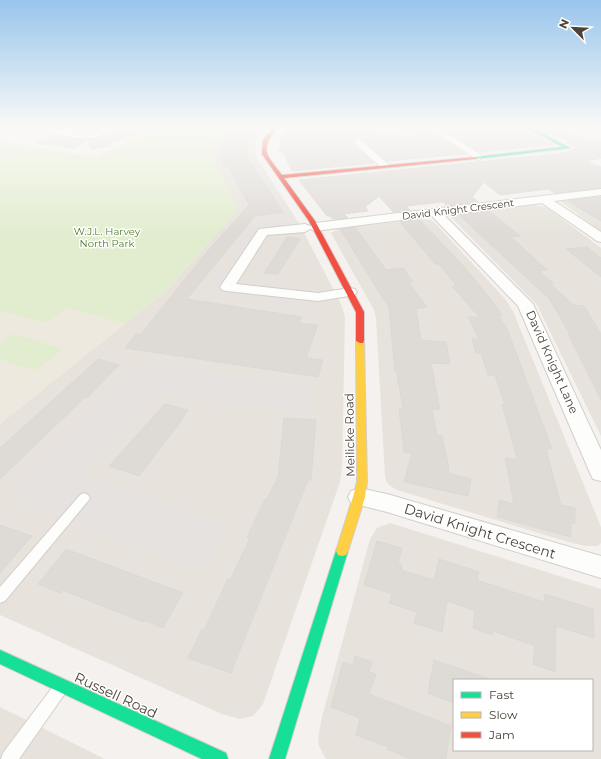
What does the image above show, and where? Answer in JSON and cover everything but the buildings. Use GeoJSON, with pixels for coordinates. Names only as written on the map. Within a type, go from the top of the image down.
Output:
{"type":"FeatureCollection","features":[{"type":"Feature","properties":{"kind":"street","name":"Meilicke Road"},"geometry":{"type":"LineString","coordinates":[[271,163],[350,292],[360,312],[362,482],[359,497],[277,759]]}},
{"type":"Feature","properties":{"kind":"street"},"geometry":{"type":"LineString","coordinates":[[280,177],[412,163]]}},
{"type":"Feature","properties":{"kind":"street","name":"David Knight Crescent"},"geometry":{"type":"LineString","coordinates":[[350,292],[318,298],[227,287],[263,232],[601,192]]}},
{"type":"Feature","properties":{"kind":"street"},"geometry":{"type":"LineString","coordinates":[[544,199],[601,238]]}},
{"type":"Feature","properties":{"kind":"street","name":"David Knight Lane"},"geometry":{"type":"LineString","coordinates":[[435,212],[525,304],[601,473]]}},
{"type":"Feature","properties":{"kind":"street","name":"David Knight Crescent"},"geometry":{"type":"LineString","coordinates":[[359,497],[387,503],[601,568]]}},
{"type":"Feature","properties":{"kind":"street","name":"Russell Road"},"geometry":{"type":"LineString","coordinates":[[0,657],[220,759]]}},
{"type":"Feature","properties":{"kind":"lane"},"geometry":{"type":"LineString","coordinates":[[0,597],[84,498]]}},
{"type":"Feature","properties":{"kind":"lane"},"geometry":{"type":"LineString","coordinates":[[9,759],[62,686]]}},
{"type":"Feature","properties":{"kind":"shaded area"},"geometry":{"type":"Polygon","coordinates":[[[216,163],[260,163],[300,225],[342,306],[345,318],[342,467],[340,482],[263,704],[253,716],[240,719],[222,714],[0,615],[0,424],[168,289],[238,209],[216,163]]]}},
{"type":"Feature","properties":{"kind":"shaded area"},"geometry":{"type":"Polygon","coordinates":[[[601,195],[601,231],[561,202],[563,200],[601,195]]]}},
{"type":"Feature","properties":{"kind":"shaded area"},"geometry":{"type":"Polygon","coordinates":[[[532,205],[546,207],[601,248],[601,436],[537,305],[452,218],[456,214],[532,205]]]}},
{"type":"Feature","properties":{"kind":"shaded area"},"geometry":{"type":"Polygon","coordinates":[[[283,215],[293,232],[269,234],[242,274],[242,278],[245,281],[255,284],[312,292],[307,307],[212,294],[218,285],[208,283],[220,268],[230,269],[236,259],[227,258],[251,226],[262,228],[258,218],[283,215]]]}},
{"type":"Feature","properties":{"kind":"shaded area"},"geometry":{"type":"Polygon","coordinates":[[[420,219],[431,220],[435,223],[506,300],[513,311],[601,527],[601,543],[598,546],[585,546],[568,542],[397,490],[387,482],[385,477],[376,318],[374,310],[331,233],[338,229],[420,219]]]}},
{"type":"Feature","properties":{"kind":"shaded area"},"geometry":{"type":"Polygon","coordinates":[[[0,289],[125,324],[0,424],[0,289]]]}},
{"type":"Feature","properties":{"kind":"shaded area"},"geometry":{"type":"Polygon","coordinates":[[[154,363],[315,387],[307,416],[157,392],[83,475],[227,526],[203,572],[19,503],[27,494],[14,490],[133,369],[147,371],[154,363]]]}},
{"type":"Feature","properties":{"kind":"shaded area"},"geometry":{"type":"Polygon","coordinates":[[[390,523],[601,589],[601,759],[326,759],[319,746],[318,738],[322,717],[370,539],[377,528],[390,523]]]}},
{"type":"Feature","properties":{"kind":"shaded area"},"geometry":{"type":"Polygon","coordinates":[[[0,707],[105,759],[0,759],[0,707]]]}},
{"type":"Feature","properties":{"kind":"green space","name":"W.J.L. Harvey North Park"},"geometry":{"type":"Polygon","coordinates":[[[0,163],[215,163],[238,209],[168,289],[125,324],[67,308],[45,323],[0,311],[0,163]]]}},
{"type":"Feature","properties":{"kind":"green space"},"geometry":{"type":"Polygon","coordinates":[[[14,334],[63,349],[35,371],[0,359],[0,344],[14,334]]]}},
{"type":"Feature","properties":{"kind":"traffic: fast"},"geometry":{"type":"LineString","coordinates":[[277,759],[342,551]]}},
{"type":"Feature","properties":{"kind":"traffic: fast"},"geometry":{"type":"LineString","coordinates":[[0,657],[220,759]]}},
{"type":"Feature","properties":{"kind":"traffic: slow"},"geometry":{"type":"LineString","coordinates":[[342,551],[359,497],[362,482],[360,341]]}},
{"type":"Feature","properties":{"kind":"traffic: jam"},"geometry":{"type":"LineString","coordinates":[[271,163],[312,221],[360,312],[360,341]]}},
{"type":"Feature","properties":{"kind":"traffic: jam"},"geometry":{"type":"LineString","coordinates":[[280,177],[419,163]]}}]}
